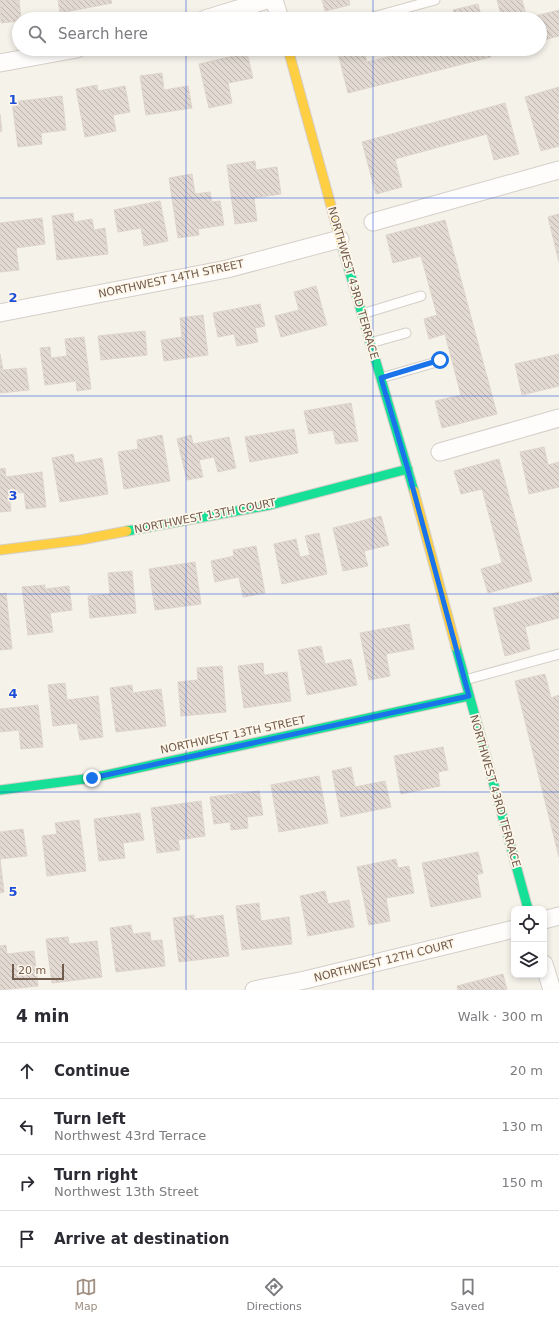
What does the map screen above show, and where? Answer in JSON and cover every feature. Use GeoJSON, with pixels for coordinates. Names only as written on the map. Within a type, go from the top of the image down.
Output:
{"type":"FeatureCollection","features":[{"type":"Feature","properties":{"kind":"street"},"geometry":{"type":"LineString","coordinates":[[228,12],[267,0]]}},
{"type":"Feature","properties":{"kind":"street"},"geometry":{"type":"LineString","coordinates":[[274,0],[278,12]]}},
{"type":"Feature","properties":{"kind":"street"},"geometry":{"type":"LineString","coordinates":[[0,63],[38,56]]}},
{"type":"Feature","properties":{"kind":"street","name":"NORTHWEST 43RD TERRACE"},"geometry":{"type":"LineString","coordinates":[[290,56],[340,240],[408,470],[527,906]]}},
{"type":"Feature","properties":{"kind":"street"},"geometry":{"type":"LineString","coordinates":[[373,222],[559,170]]}},
{"type":"Feature","properties":{"kind":"street","name":"NORTHWEST 14TH STREET"},"geometry":{"type":"LineString","coordinates":[[0,313],[227,269],[340,240]]}},
{"type":"Feature","properties":{"kind":"street"},"geometry":{"type":"LineString","coordinates":[[440,452],[559,418]]}},
{"type":"Feature","properties":{"kind":"street","name":"NORTHWEST 13TH COURT"},"geometry":{"type":"LineString","coordinates":[[0,550],[80,540],[270,505],[408,470]]}},
{"type":"Feature","properties":{"kind":"street","name":"NORTHWEST 13TH STREET"},"geometry":{"type":"LineString","coordinates":[[0,790],[92,778],[469,696]]}},
{"type":"Feature","properties":{"kind":"street"},"geometry":{"type":"LineString","coordinates":[[547,919],[559,916]]}},
{"type":"Feature","properties":{"kind":"street","name":"NORTHWEST 12TH COURT"},"geometry":{"type":"LineString","coordinates":[[254,990],[305,980],[511,930]]}},
{"type":"Feature","properties":{"kind":"street"},"geometry":{"type":"LineString","coordinates":[[547,974],[552,990]]}},
{"type":"Feature","properties":{"kind":"lane"},"geometry":{"type":"LineString","coordinates":[[391,12],[435,0]]}},
{"type":"Feature","properties":{"kind":"lane"},"geometry":{"type":"LineString","coordinates":[[362,314],[421,296]]}},
{"type":"Feature","properties":{"kind":"lane"},"geometry":{"type":"LineString","coordinates":[[370,343],[406,333]]}},
{"type":"Feature","properties":{"kind":"lane"},"geometry":{"type":"LineString","coordinates":[[381,378],[440,360]]}},
{"type":"Feature","properties":{"kind":"lane"},"geometry":{"type":"LineString","coordinates":[[465,680],[559,654]]}},
{"type":"Feature","properties":{"kind":"building"},"geometry":{"type":"Polygon","coordinates":[[[0,0],[19,0],[20,12],[12,12],[12,22],[1,23],[0,0]]]}},
{"type":"Feature","properties":{"kind":"building"},"geometry":{"type":"Polygon","coordinates":[[[58,0],[111,0],[112,3],[65,12],[60,12],[58,0]]]}},
{"type":"Feature","properties":{"kind":"building"},"geometry":{"type":"Polygon","coordinates":[[[322,0],[349,0],[350,5],[325,11],[322,0]]]}},
{"type":"Feature","properties":{"kind":"building"},"geometry":{"type":"Polygon","coordinates":[[[497,0],[522,0],[525,12],[500,12],[497,0]]]}},
{"type":"Feature","properties":{"kind":"building"},"geometry":{"type":"Polygon","coordinates":[[[478,4],[480,12],[454,12],[453,10],[478,4]]]}},
{"type":"Feature","properties":{"kind":"building"},"geometry":{"type":"Polygon","coordinates":[[[559,10],[559,36],[547,39],[547,13],[559,10]]]}},
{"type":"Feature","properties":{"kind":"building"},"geometry":{"type":"Polygon","coordinates":[[[234,56],[248,56],[253,78],[228,83],[232,103],[209,108],[199,64],[234,56]]]}},
{"type":"Feature","properties":{"kind":"building"},"geometry":{"type":"Polygon","coordinates":[[[339,56],[365,56],[367,62],[391,56],[491,56],[491,57],[348,93],[339,56]]]}},
{"type":"Feature","properties":{"kind":"building"},"geometry":{"type":"Polygon","coordinates":[[[162,73],[164,90],[188,86],[192,108],[146,115],[140,76],[162,73]]]}},
{"type":"Feature","properties":{"kind":"building"},"geometry":{"type":"Polygon","coordinates":[[[97,85],[98,91],[125,86],[130,112],[113,115],[116,131],[85,137],[76,89],[97,85]]]}},
{"type":"Feature","properties":{"kind":"building"},"geometry":{"type":"Polygon","coordinates":[[[559,87],[559,114],[557,114],[559,121],[559,146],[541,151],[525,97],[559,87]]]}},
{"type":"Feature","properties":{"kind":"building"},"geometry":{"type":"Polygon","coordinates":[[[62,96],[66,130],[41,133],[42,144],[18,147],[12,102],[62,96]]]}},
{"type":"Feature","properties":{"kind":"building"},"geometry":{"type":"Polygon","coordinates":[[[505,103],[519,154],[494,160],[487,134],[395,159],[402,187],[376,194],[362,142],[505,103]]]}},
{"type":"Feature","properties":{"kind":"building"},"geometry":{"type":"Polygon","coordinates":[[[0,114],[2,131],[0,132],[0,114]]]}},
{"type":"Feature","properties":{"kind":"building"},"geometry":{"type":"Polygon","coordinates":[[[255,161],[256,170],[277,167],[281,194],[254,198],[257,221],[235,224],[227,165],[255,161]]]}},
{"type":"Feature","properties":{"kind":"building"},"geometry":{"type":"Polygon","coordinates":[[[192,174],[195,194],[210,192],[212,202],[220,201],[224,225],[198,229],[199,235],[178,238],[169,178],[192,174]]]}},
{"type":"Feature","properties":{"kind":"building"},"geometry":{"type":"Polygon","coordinates":[[[160,201],[168,241],[144,246],[141,228],[118,232],[114,210],[160,201]]]}},
{"type":"Feature","properties":{"kind":"building"},"geometry":{"type":"Polygon","coordinates":[[[73,213],[74,222],[92,219],[94,230],[105,228],[108,254],[57,260],[52,216],[73,213]]]}},
{"type":"Feature","properties":{"kind":"building"},"geometry":{"type":"Polygon","coordinates":[[[559,214],[559,262],[548,217],[559,214]]]}},
{"type":"Feature","properties":{"kind":"building"},"geometry":{"type":"Polygon","coordinates":[[[42,218],[45,244],[16,248],[19,270],[0,272],[0,223],[42,218]]]}},
{"type":"Feature","properties":{"kind":"building"},"geometry":{"type":"Polygon","coordinates":[[[445,220],[497,414],[442,428],[435,401],[461,395],[445,334],[429,339],[424,319],[437,315],[421,256],[393,263],[386,235],[445,220]]]}},
{"type":"Feature","properties":{"kind":"building"},"geometry":{"type":"Polygon","coordinates":[[[316,286],[327,325],[281,337],[275,316],[299,310],[294,292],[316,286]]]}},
{"type":"Feature","properties":{"kind":"building"},"geometry":{"type":"Polygon","coordinates":[[[260,304],[265,326],[255,328],[258,342],[237,346],[234,334],[218,337],[213,313],[260,304]]]}},
{"type":"Feature","properties":{"kind":"building"},"geometry":{"type":"Polygon","coordinates":[[[203,315],[208,355],[164,361],[161,340],[182,337],[180,318],[203,315]]]}},
{"type":"Feature","properties":{"kind":"building"},"geometry":{"type":"Polygon","coordinates":[[[145,331],[147,355],[101,360],[98,336],[145,331]]]}},
{"type":"Feature","properties":{"kind":"building"},"geometry":{"type":"Polygon","coordinates":[[[84,337],[91,389],[77,391],[76,381],[45,385],[40,348],[50,347],[51,358],[67,356],[65,339],[84,337]]]}},
{"type":"Feature","properties":{"kind":"building"},"geometry":{"type":"Polygon","coordinates":[[[0,354],[3,370],[26,368],[29,390],[0,393],[0,354]]]}},
{"type":"Feature","properties":{"kind":"building"},"geometry":{"type":"Polygon","coordinates":[[[559,354],[559,386],[522,395],[515,364],[559,354]]]}},
{"type":"Feature","properties":{"kind":"building"},"geometry":{"type":"Polygon","coordinates":[[[351,403],[358,441],[336,444],[333,430],[309,434],[304,411],[351,403]]]}},
{"type":"Feature","properties":{"kind":"building"},"geometry":{"type":"Polygon","coordinates":[[[294,429],[298,453],[250,462],[245,437],[294,429]]]}},
{"type":"Feature","properties":{"kind":"building"},"geometry":{"type":"Polygon","coordinates":[[[162,435],[170,481],[124,489],[118,452],[138,449],[137,440],[162,435]]]}},
{"type":"Feature","properties":{"kind":"building"},"geometry":{"type":"Polygon","coordinates":[[[191,435],[193,444],[229,437],[236,468],[218,472],[214,457],[199,460],[203,477],[187,480],[177,439],[191,435]]]}},
{"type":"Feature","properties":{"kind":"building"},"geometry":{"type":"Polygon","coordinates":[[[544,447],[548,465],[559,462],[559,487],[529,494],[520,452],[544,447]]]}},
{"type":"Feature","properties":{"kind":"building"},"geometry":{"type":"Polygon","coordinates":[[[73,454],[75,463],[102,458],[108,494],[60,502],[52,458],[73,454]]]}},
{"type":"Feature","properties":{"kind":"building"},"geometry":{"type":"Polygon","coordinates":[[[499,459],[532,581],[488,593],[481,569],[502,563],[482,489],[461,494],[454,471],[499,459]]]}},
{"type":"Feature","properties":{"kind":"building"},"geometry":{"type":"Polygon","coordinates":[[[5,468],[6,477],[42,472],[46,507],[26,509],[24,492],[9,494],[11,511],[0,512],[0,469],[5,468]]]}},
{"type":"Feature","properties":{"kind":"building"},"geometry":{"type":"Polygon","coordinates":[[[381,516],[389,545],[364,551],[368,566],[343,571],[333,528],[381,516]]]}},
{"type":"Feature","properties":{"kind":"building"},"geometry":{"type":"Polygon","coordinates":[[[319,533],[327,574],[282,584],[274,544],[296,539],[300,557],[310,555],[305,536],[319,533]]]}},
{"type":"Feature","properties":{"kind":"building"},"geometry":{"type":"Polygon","coordinates":[[[256,546],[265,593],[243,597],[239,577],[215,582],[211,561],[234,556],[233,550],[256,546]]]}},
{"type":"Feature","properties":{"kind":"building"},"geometry":{"type":"Polygon","coordinates":[[[195,562],[201,604],[155,610],[149,569],[195,562]]]}},
{"type":"Feature","properties":{"kind":"building"},"geometry":{"type":"Polygon","coordinates":[[[132,571],[136,613],[90,618],[88,596],[110,594],[108,573],[132,571]]]}},
{"type":"Feature","properties":{"kind":"building"},"geometry":{"type":"Polygon","coordinates":[[[45,585],[45,589],[69,586],[72,610],[50,613],[53,632],[28,635],[22,587],[45,585]]]}},
{"type":"Feature","properties":{"kind":"building"},"geometry":{"type":"Polygon","coordinates":[[[559,592],[559,618],[525,627],[530,649],[505,656],[493,608],[559,592]]]}},
{"type":"Feature","properties":{"kind":"building"},"geometry":{"type":"Polygon","coordinates":[[[6,593],[12,649],[0,650],[0,594],[6,593]]]}},
{"type":"Feature","properties":{"kind":"building"},"geometry":{"type":"Polygon","coordinates":[[[409,624],[414,649],[386,654],[390,676],[369,680],[360,633],[409,624]]]}},
{"type":"Feature","properties":{"kind":"building"},"geometry":{"type":"Polygon","coordinates":[[[321,646],[325,664],[351,659],[357,685],[307,695],[298,650],[321,646]]]}},
{"type":"Feature","properties":{"kind":"building"},"geometry":{"type":"Polygon","coordinates":[[[263,663],[264,675],[287,672],[291,701],[244,708],[238,666],[263,663]]]}},
{"type":"Feature","properties":{"kind":"building"},"geometry":{"type":"Polygon","coordinates":[[[222,666],[226,712],[181,716],[178,682],[198,680],[197,668],[222,666]]]}},
{"type":"Feature","properties":{"kind":"building"},"geometry":{"type":"Polygon","coordinates":[[[545,674],[551,698],[559,695],[559,857],[515,681],[545,674]]]}},
{"type":"Feature","properties":{"kind":"building"},"geometry":{"type":"Polygon","coordinates":[[[65,683],[67,700],[98,696],[103,737],[80,740],[77,723],[53,726],[48,685],[65,683]]]}},
{"type":"Feature","properties":{"kind":"building"},"geometry":{"type":"Polygon","coordinates":[[[132,685],[133,693],[161,689],[166,726],[116,732],[110,688],[132,685]]]}},
{"type":"Feature","properties":{"kind":"building"},"geometry":{"type":"Polygon","coordinates":[[[38,705],[43,747],[21,749],[19,730],[0,732],[0,709],[38,705]]]}},
{"type":"Feature","properties":{"kind":"building"},"geometry":{"type":"Polygon","coordinates":[[[443,747],[448,770],[438,772],[440,786],[401,794],[394,756],[443,747]]]}},
{"type":"Feature","properties":{"kind":"building"},"geometry":{"type":"Polygon","coordinates":[[[351,767],[355,787],[385,781],[391,807],[341,817],[332,771],[351,767]]]}},
{"type":"Feature","properties":{"kind":"building"},"geometry":{"type":"Polygon","coordinates":[[[319,776],[328,823],[279,832],[271,785],[319,776]]]}},
{"type":"Feature","properties":{"kind":"building"},"geometry":{"type":"Polygon","coordinates":[[[259,791],[263,815],[247,817],[248,828],[231,830],[230,822],[214,824],[210,797],[259,791]]]}},
{"type":"Feature","properties":{"kind":"building"},"geometry":{"type":"Polygon","coordinates":[[[201,801],[205,836],[178,840],[180,850],[157,853],[151,808],[201,801]]]}},
{"type":"Feature","properties":{"kind":"building"},"geometry":{"type":"Polygon","coordinates":[[[140,813],[144,840],[123,843],[125,858],[99,861],[94,819],[140,813]]]}},
{"type":"Feature","properties":{"kind":"building"},"geometry":{"type":"Polygon","coordinates":[[[79,820],[86,871],[47,876],[42,836],[57,834],[55,823],[79,820]]]}},
{"type":"Feature","properties":{"kind":"building"},"geometry":{"type":"Polygon","coordinates":[[[23,829],[27,856],[0,859],[0,832],[23,829]]]}},
{"type":"Feature","properties":{"kind":"building"},"geometry":{"type":"Polygon","coordinates":[[[478,852],[483,873],[477,875],[481,897],[431,907],[422,863],[478,852]]]}},
{"type":"Feature","properties":{"kind":"building"},"geometry":{"type":"Polygon","coordinates":[[[0,859],[4,892],[0,893],[0,859]]]}},
{"type":"Feature","properties":{"kind":"building"},"geometry":{"type":"Polygon","coordinates":[[[396,859],[398,868],[409,866],[414,893],[386,898],[390,921],[369,925],[357,867],[396,859]]]}},
{"type":"Feature","properties":{"kind":"building"},"geometry":{"type":"Polygon","coordinates":[[[325,891],[328,904],[349,900],[354,927],[308,936],[300,896],[325,891]]]}},
{"type":"Feature","properties":{"kind":"building"},"geometry":{"type":"Polygon","coordinates":[[[259,903],[261,921],[289,917],[292,944],[242,950],[236,906],[259,903]]]}},
{"type":"Feature","properties":{"kind":"building"},"geometry":{"type":"Polygon","coordinates":[[[194,915],[194,919],[223,915],[229,956],[179,962],[173,918],[194,915]]]}},
{"type":"Feature","properties":{"kind":"building"},"geometry":{"type":"Polygon","coordinates":[[[131,925],[133,934],[150,932],[151,941],[162,940],[165,966],[116,972],[110,928],[131,925]]]}},
{"type":"Feature","properties":{"kind":"building"},"geometry":{"type":"Polygon","coordinates":[[[68,937],[69,944],[97,941],[102,977],[52,983],[46,939],[68,937]]]}},
{"type":"Feature","properties":{"kind":"building"},"geometry":{"type":"Polygon","coordinates":[[[6,945],[7,954],[34,951],[38,986],[0,990],[0,946],[6,945]]]}},
{"type":"Feature","properties":{"kind":"building"},"geometry":{"type":"Polygon","coordinates":[[[503,974],[507,990],[458,990],[457,986],[503,974]]]}},
{"type":"Feature","properties":{"kind":"traffic: fast"},"geometry":{"type":"LineString","coordinates":[[342,246],[414,491]]}},
{"type":"Feature","properties":{"kind":"traffic: fast"},"geometry":{"type":"LineString","coordinates":[[127,531],[270,505],[408,469]]}},
{"type":"Feature","properties":{"kind":"traffic: fast"},"geometry":{"type":"LineString","coordinates":[[456,647],[527,906]]}},
{"type":"Feature","properties":{"kind":"traffic: fast"},"geometry":{"type":"LineString","coordinates":[[0,790],[92,778],[469,696]]}},
{"type":"Feature","properties":{"kind":"traffic: slow"},"geometry":{"type":"LineString","coordinates":[[290,56],[342,246]]}},
{"type":"Feature","properties":{"kind":"traffic: slow"},"geometry":{"type":"LineString","coordinates":[[414,491],[456,647]]}},
{"type":"Feature","properties":{"kind":"traffic: slow"},"geometry":{"type":"LineString","coordinates":[[0,550],[80,540],[127,531]]}},
{"type":"Feature","properties":{"kind":"route"},"geometry":{"type":"LineString","coordinates":[[92,778],[469,696],[408,470],[381,378],[440,360]]}}]}
